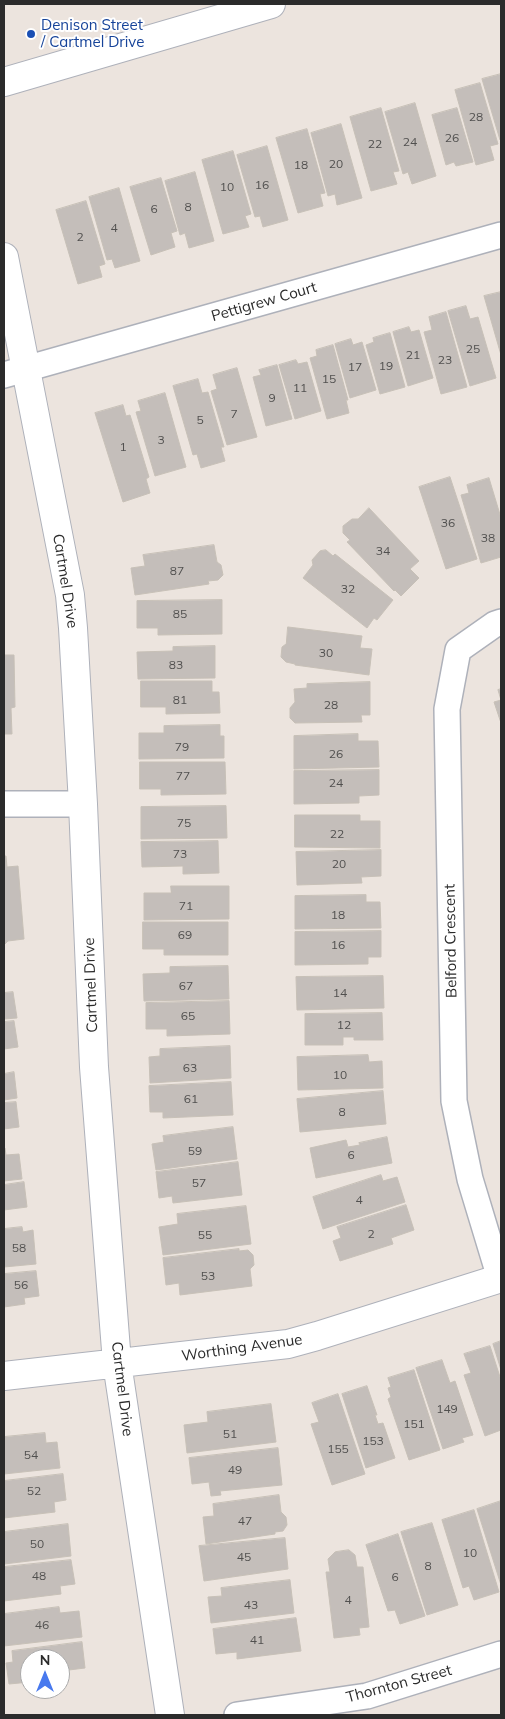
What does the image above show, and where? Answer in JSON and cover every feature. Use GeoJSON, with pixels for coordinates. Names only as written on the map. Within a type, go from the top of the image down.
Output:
{"type":"FeatureCollection","features":[{"type":"Feature","properties":{"kind":"street"},"geometry":{"type":"LineString","coordinates":[[4,82],[271,4]]}},
{"type":"Feature","properties":{"kind":"street","name":"Pettigrew Court"},"geometry":{"type":"LineString","coordinates":[[15,372],[501,236]]}},
{"type":"Feature","properties":{"kind":"street","name":"Cartmel Drive"},"geometry":{"type":"LineString","coordinates":[[4,257],[15,372],[70,595],[83,804],[94,1067],[117,1363],[170,1715]]}},
{"type":"Feature","properties":{"kind":"street","name":"Belford Crescent"},"geometry":{"type":"LineString","coordinates":[[501,622],[495,624],[458,650],[446,709],[454,1101],[470,1179],[501,1278]]}},
{"type":"Feature","properties":{"kind":"street"},"geometry":{"type":"LineString","coordinates":[[4,804],[83,804]]}},
{"type":"Feature","properties":{"kind":"street","name":"Worthing Avenue"},"geometry":{"type":"LineString","coordinates":[[4,1376],[288,1344],[501,1278]]}},
{"type":"Feature","properties":{"kind":"street","name":"Thornton Street"},"geometry":{"type":"LineString","coordinates":[[236,1715],[367,1696],[501,1654]]}},
{"type":"Feature","properties":{"kind":"building"},"geometry":{"type":"Polygon","coordinates":[[[501,74],[501,140],[500,140],[482,79],[501,74]]]}},
{"type":"Feature","properties":{"kind":"building"},"geometry":{"type":"Polygon","coordinates":[[[480,83],[498,144],[490,146],[494,160],[476,165],[455,90],[480,83]]]}},
{"type":"Feature","properties":{"kind":"building"},"geometry":{"type":"Polygon","coordinates":[[[415,103],[436,176],[412,184],[408,172],[403,174],[385,112],[415,103]]]}},
{"type":"Feature","properties":{"kind":"building"},"geometry":{"type":"Polygon","coordinates":[[[381,108],[399,171],[393,172],[397,184],[371,191],[350,117],[381,108]]]}},
{"type":"Feature","properties":{"kind":"building"},"geometry":{"type":"Polygon","coordinates":[[[457,108],[473,162],[456,166],[454,162],[446,165],[432,115],[457,108]]]}},
{"type":"Feature","properties":{"kind":"building"},"geometry":{"type":"Polygon","coordinates":[[[341,124],[362,198],[337,205],[335,194],[328,196],[311,133],[341,124]]]}},
{"type":"Feature","properties":{"kind":"building"},"geometry":{"type":"Polygon","coordinates":[[[307,129],[325,193],[320,194],[323,206],[298,213],[276,138],[307,129]]]}},
{"type":"Feature","properties":{"kind":"building"},"geometry":{"type":"Polygon","coordinates":[[[267,146],[288,220],[263,227],[260,216],[255,217],[237,155],[267,146]]]}},
{"type":"Feature","properties":{"kind":"building"},"geometry":{"type":"Polygon","coordinates":[[[233,151],[251,214],[245,216],[249,227],[223,234],[202,160],[233,151]]]}},
{"type":"Feature","properties":{"kind":"building"},"geometry":{"type":"Polygon","coordinates":[[[195,172],[214,241],[189,248],[185,233],[180,235],[165,181],[195,172]]]}},
{"type":"Feature","properties":{"kind":"building"},"geometry":{"type":"Polygon","coordinates":[[[161,178],[177,231],[171,233],[175,247],[151,255],[130,187],[161,178]]]}},
{"type":"Feature","properties":{"kind":"building"},"geometry":{"type":"Polygon","coordinates":[[[119,188],[140,261],[115,268],[112,259],[107,260],[89,197],[119,188]]]}},
{"type":"Feature","properties":{"kind":"building"},"geometry":{"type":"Polygon","coordinates":[[[86,201],[105,264],[99,266],[102,277],[78,284],[56,210],[86,201]]]}},
{"type":"Feature","properties":{"kind":"building"},"geometry":{"type":"Polygon","coordinates":[[[501,292],[501,355],[484,296],[501,292]]]}},
{"type":"Feature","properties":{"kind":"building"},"geometry":{"type":"Polygon","coordinates":[[[466,306],[470,319],[478,317],[496,378],[470,386],[448,311],[466,306]]]}},
{"type":"Feature","properties":{"kind":"building"},"geometry":{"type":"Polygon","coordinates":[[[446,312],[467,387],[441,394],[424,332],[432,330],[429,317],[446,312]]]}},
{"type":"Feature","properties":{"kind":"building"},"geometry":{"type":"Polygon","coordinates":[[[409,327],[411,332],[419,330],[433,378],[408,386],[393,332],[409,327]]]}},
{"type":"Feature","properties":{"kind":"building"},"geometry":{"type":"Polygon","coordinates":[[[390,333],[405,387],[380,394],[366,345],[374,342],[373,338],[390,333]]]}},
{"type":"Feature","properties":{"kind":"building"},"geometry":{"type":"Polygon","coordinates":[[[351,339],[353,345],[362,342],[376,390],[350,398],[335,344],[351,339]]]}},
{"type":"Feature","properties":{"kind":"building"},"geometry":{"type":"Polygon","coordinates":[[[333,345],[348,400],[346,400],[349,413],[327,419],[310,358],[317,356],[316,350],[333,345]]]}},
{"type":"Feature","properties":{"kind":"building"},"geometry":{"type":"Polygon","coordinates":[[[296,360],[298,364],[307,362],[321,411],[295,419],[279,365],[296,360]]]}},
{"type":"Feature","properties":{"kind":"building"},"geometry":{"type":"Polygon","coordinates":[[[277,365],[292,419],[266,426],[253,377],[261,375],[259,370],[277,365]]]}},
{"type":"Feature","properties":{"kind":"building"},"geometry":{"type":"Polygon","coordinates":[[[237,368],[257,437],[227,445],[211,391],[217,389],[213,375],[237,368]]]}},
{"type":"Feature","properties":{"kind":"building"},"geometry":{"type":"Polygon","coordinates":[[[198,379],[202,393],[208,392],[224,447],[221,447],[225,461],[201,468],[197,454],[193,455],[173,386],[198,379]]]}},
{"type":"Feature","properties":{"kind":"building"},"geometry":{"type":"Polygon","coordinates":[[[165,393],[186,467],[155,476],[136,412],[141,411],[138,401],[165,393]]]}},
{"type":"Feature","properties":{"kind":"building"},"geometry":{"type":"Polygon","coordinates":[[[123,405],[126,416],[130,415],[149,477],[146,479],[150,493],[123,502],[95,413],[123,405]]]}},
{"type":"Feature","properties":{"kind":"building"},"geometry":{"type":"Polygon","coordinates":[[[450,477],[477,559],[446,569],[419,487],[450,477]]]}},
{"type":"Feature","properties":{"kind":"building"},"geometry":{"type":"Polygon","coordinates":[[[489,478],[501,518],[501,557],[481,563],[461,495],[469,493],[467,485],[489,478]]]}},
{"type":"Feature","properties":{"kind":"building"},"geometry":{"type":"Polygon","coordinates":[[[369,508],[419,561],[410,569],[419,578],[401,596],[347,542],[350,540],[343,533],[343,526],[352,519],[358,519],[369,508]]]}},
{"type":"Feature","properties":{"kind":"building"},"geometry":{"type":"Polygon","coordinates":[[[214,545],[217,562],[221,565],[223,575],[218,580],[208,581],[209,584],[135,595],[131,568],[145,566],[143,555],[214,545]]]}},
{"type":"Feature","properties":{"kind":"building"},"geometry":{"type":"Polygon","coordinates":[[[326,550],[333,556],[335,554],[393,600],[377,620],[374,618],[367,628],[303,578],[313,565],[312,560],[320,551],[326,550]]]}},
{"type":"Feature","properties":{"kind":"building"},"geometry":{"type":"Polygon","coordinates":[[[222,600],[222,634],[158,635],[158,628],[137,628],[137,601],[222,600]]]}},
{"type":"Feature","properties":{"kind":"building"},"geometry":{"type":"Polygon","coordinates":[[[288,627],[362,636],[360,648],[372,649],[369,675],[295,665],[286,662],[281,657],[282,647],[286,644],[288,627]]]}},
{"type":"Feature","properties":{"kind":"building"},"geometry":{"type":"Polygon","coordinates":[[[215,646],[215,678],[138,679],[137,652],[173,651],[173,647],[215,646]]]}},
{"type":"Feature","properties":{"kind":"building"},"geometry":{"type":"Polygon","coordinates":[[[4,655],[14,655],[15,707],[11,708],[12,734],[4,734],[4,655]]]}},
{"type":"Feature","properties":{"kind":"building"},"geometry":{"type":"Polygon","coordinates":[[[141,681],[212,681],[212,692],[219,692],[220,713],[166,714],[166,707],[141,707],[141,681]]]}},
{"type":"Feature","properties":{"kind":"building"},"geometry":{"type":"Polygon","coordinates":[[[370,682],[370,715],[361,715],[362,722],[295,723],[290,718],[290,708],[295,702],[294,689],[307,688],[307,684],[370,682]]]}},
{"type":"Feature","properties":{"kind":"building"},"geometry":{"type":"Polygon","coordinates":[[[501,689],[501,700],[498,690],[501,689]]]}},
{"type":"Feature","properties":{"kind":"building"},"geometry":{"type":"Polygon","coordinates":[[[501,700],[501,723],[494,702],[501,700]]]}},
{"type":"Feature","properties":{"kind":"building"},"geometry":{"type":"Polygon","coordinates":[[[220,725],[220,736],[224,736],[224,758],[139,759],[139,733],[164,733],[164,726],[220,725]]]}},
{"type":"Feature","properties":{"kind":"building"},"geometry":{"type":"Polygon","coordinates":[[[358,734],[358,741],[378,741],[379,767],[294,769],[294,736],[358,734]]]}},
{"type":"Feature","properties":{"kind":"building"},"geometry":{"type":"Polygon","coordinates":[[[140,762],[225,762],[226,794],[161,795],[161,789],[140,789],[140,762]]]}},
{"type":"Feature","properties":{"kind":"building"},"geometry":{"type":"Polygon","coordinates":[[[379,770],[379,795],[359,796],[359,803],[294,804],[294,771],[379,770]]]}},
{"type":"Feature","properties":{"kind":"building"},"geometry":{"type":"Polygon","coordinates":[[[226,806],[227,838],[141,839],[141,807],[226,806]]]}},
{"type":"Feature","properties":{"kind":"building"},"geometry":{"type":"Polygon","coordinates":[[[295,815],[360,815],[360,821],[380,821],[380,848],[295,847],[295,815]]]}},
{"type":"Feature","properties":{"kind":"building"},"geometry":{"type":"Polygon","coordinates":[[[218,841],[219,873],[183,874],[183,866],[142,867],[141,842],[218,841]]]}},
{"type":"Feature","properties":{"kind":"building"},"geometry":{"type":"Polygon","coordinates":[[[381,850],[381,876],[361,877],[362,883],[297,885],[296,852],[381,850]]]}},
{"type":"Feature","properties":{"kind":"building"},"geometry":{"type":"Polygon","coordinates":[[[4,856],[6,856],[7,867],[18,866],[24,939],[8,941],[4,945],[4,856]]]}},
{"type":"Feature","properties":{"kind":"building"},"geometry":{"type":"Polygon","coordinates":[[[171,886],[229,886],[229,919],[144,920],[144,893],[171,893],[171,886]]]}},
{"type":"Feature","properties":{"kind":"building"},"geometry":{"type":"Polygon","coordinates":[[[366,895],[366,902],[380,902],[381,928],[295,929],[295,896],[366,895]]]}},
{"type":"Feature","properties":{"kind":"building"},"geometry":{"type":"Polygon","coordinates":[[[143,922],[228,922],[228,955],[164,955],[164,949],[143,949],[143,922]]]}},
{"type":"Feature","properties":{"kind":"building"},"geometry":{"type":"Polygon","coordinates":[[[381,931],[381,957],[368,957],[368,964],[295,965],[295,932],[381,931]]]}},
{"type":"Feature","properties":{"kind":"building"},"geometry":{"type":"Polygon","coordinates":[[[228,966],[229,999],[144,1001],[143,974],[170,973],[170,967],[228,966]]]}},
{"type":"Feature","properties":{"kind":"building"},"geometry":{"type":"Polygon","coordinates":[[[383,976],[384,1008],[297,1010],[296,977],[383,976]]]}},
{"type":"Feature","properties":{"kind":"building"},"geometry":{"type":"Polygon","coordinates":[[[13,992],[17,1018],[4,1019],[4,993],[13,992]]]}},
{"type":"Feature","properties":{"kind":"building"},"geometry":{"type":"Polygon","coordinates":[[[229,1001],[230,1034],[167,1036],[167,1029],[146,1029],[146,1003],[229,1001]]]}},
{"type":"Feature","properties":{"kind":"building"},"geometry":{"type":"Polygon","coordinates":[[[382,1013],[383,1040],[354,1040],[354,1037],[343,1037],[343,1045],[305,1045],[305,1014],[382,1013]]]}},
{"type":"Feature","properties":{"kind":"building"},"geometry":{"type":"Polygon","coordinates":[[[14,1021],[18,1047],[4,1049],[4,1022],[14,1021]]]}},
{"type":"Feature","properties":{"kind":"building"},"geometry":{"type":"Polygon","coordinates":[[[230,1046],[231,1078],[150,1083],[149,1057],[160,1056],[160,1049],[230,1046]]]}},
{"type":"Feature","properties":{"kind":"building"},"geometry":{"type":"Polygon","coordinates":[[[368,1055],[369,1062],[382,1061],[383,1088],[298,1090],[297,1057],[368,1055]]]}},
{"type":"Feature","properties":{"kind":"building"},"geometry":{"type":"Polygon","coordinates":[[[14,1072],[17,1098],[4,1100],[4,1074],[14,1072]]]}},
{"type":"Feature","properties":{"kind":"building"},"geometry":{"type":"Polygon","coordinates":[[[231,1082],[233,1115],[163,1118],[163,1112],[150,1112],[149,1086],[231,1082]]]}},
{"type":"Feature","properties":{"kind":"building"},"geometry":{"type":"Polygon","coordinates":[[[383,1091],[386,1124],[300,1132],[297,1099],[383,1091]]]}},
{"type":"Feature","properties":{"kind":"building"},"geometry":{"type":"Polygon","coordinates":[[[16,1102],[19,1127],[4,1129],[4,1103],[16,1102]]]}},
{"type":"Feature","properties":{"kind":"building"},"geometry":{"type":"Polygon","coordinates":[[[233,1127],[237,1159],[156,1170],[152,1144],[164,1142],[163,1136],[233,1127]]]}},
{"type":"Feature","properties":{"kind":"building"},"geometry":{"type":"Polygon","coordinates":[[[387,1137],[392,1163],[316,1178],[310,1148],[346,1140],[348,1147],[387,1137]]]}},
{"type":"Feature","properties":{"kind":"building"},"geometry":{"type":"Polygon","coordinates":[[[4,1148],[6,1155],[19,1154],[22,1179],[4,1181],[4,1148]]]}},
{"type":"Feature","properties":{"kind":"building"},"geometry":{"type":"Polygon","coordinates":[[[238,1162],[242,1195],[173,1203],[172,1196],[159,1198],[156,1172],[238,1162]]]}},
{"type":"Feature","properties":{"kind":"building"},"geometry":{"type":"Polygon","coordinates":[[[381,1175],[383,1181],[397,1177],[405,1202],[323,1229],[313,1197],[381,1175]]]}},
{"type":"Feature","properties":{"kind":"building"},"geometry":{"type":"Polygon","coordinates":[[[24,1182],[27,1207],[4,1210],[4,1185],[24,1182]]]}},
{"type":"Feature","properties":{"kind":"building"},"geometry":{"type":"Polygon","coordinates":[[[406,1205],[414,1230],[391,1238],[393,1244],[340,1261],[333,1241],[341,1238],[337,1227],[406,1205]]]}},
{"type":"Feature","properties":{"kind":"building"},"geometry":{"type":"Polygon","coordinates":[[[246,1206],[251,1244],[163,1255],[159,1227],[178,1224],[177,1214],[246,1206]]]}},
{"type":"Feature","properties":{"kind":"building"},"geometry":{"type":"Polygon","coordinates":[[[22,1227],[23,1232],[33,1230],[36,1264],[4,1267],[4,1229],[22,1227]]]}},
{"type":"Feature","properties":{"kind":"building"},"geometry":{"type":"Polygon","coordinates":[[[239,1249],[239,1251],[248,1250],[253,1255],[254,1265],[250,1269],[252,1286],[180,1295],[179,1283],[166,1285],[163,1258],[239,1249]]]}},
{"type":"Feature","properties":{"kind":"building"},"geometry":{"type":"Polygon","coordinates":[[[36,1271],[39,1296],[24,1298],[25,1304],[4,1307],[4,1274],[36,1271]]]}},
{"type":"Feature","properties":{"kind":"building"},"geometry":{"type":"Polygon","coordinates":[[[501,1341],[501,1370],[493,1344],[501,1341]]]}},
{"type":"Feature","properties":{"kind":"building"},"geometry":{"type":"Polygon","coordinates":[[[490,1346],[501,1380],[501,1430],[485,1436],[464,1375],[471,1373],[464,1354],[490,1346]]]}},
{"type":"Feature","properties":{"kind":"building"},"geometry":{"type":"Polygon","coordinates":[[[442,1360],[450,1383],[455,1381],[473,1435],[462,1438],[464,1442],[443,1449],[416,1368],[442,1360]]]}},
{"type":"Feature","properties":{"kind":"building"},"geometry":{"type":"Polygon","coordinates":[[[414,1370],[440,1450],[409,1460],[388,1399],[391,1397],[388,1388],[391,1387],[388,1378],[414,1370]]]}},
{"type":"Feature","properties":{"kind":"building"},"geometry":{"type":"Polygon","coordinates":[[[367,1386],[377,1415],[375,1415],[378,1424],[383,1423],[395,1458],[366,1468],[342,1394],[367,1386]]]}},
{"type":"Feature","properties":{"kind":"building"},"geometry":{"type":"Polygon","coordinates":[[[338,1394],[365,1474],[332,1485],[311,1424],[319,1422],[312,1403],[338,1394]]]}},
{"type":"Feature","properties":{"kind":"building"},"geometry":{"type":"Polygon","coordinates":[[[271,1404],[276,1442],[187,1453],[184,1425],[208,1422],[207,1412],[271,1404]]]}},
{"type":"Feature","properties":{"kind":"building"},"geometry":{"type":"Polygon","coordinates":[[[45,1433],[46,1443],[57,1442],[60,1468],[4,1474],[4,1437],[45,1433]]]}},
{"type":"Feature","properties":{"kind":"building"},"geometry":{"type":"Polygon","coordinates":[[[278,1448],[282,1485],[220,1491],[221,1495],[211,1496],[209,1482],[192,1484],[189,1458],[278,1448]]]}},
{"type":"Feature","properties":{"kind":"building"},"geometry":{"type":"Polygon","coordinates":[[[63,1474],[66,1500],[54,1502],[55,1512],[4,1518],[4,1481],[63,1474]]]}},
{"type":"Feature","properties":{"kind":"building"},"geometry":{"type":"Polygon","coordinates":[[[279,1495],[281,1512],[286,1517],[287,1525],[283,1531],[275,1532],[275,1534],[206,1544],[203,1517],[214,1516],[213,1504],[279,1495]]]}},
{"type":"Feature","properties":{"kind":"building"},"geometry":{"type":"Polygon","coordinates":[[[501,1501],[501,1585],[477,1509],[501,1501]]]}},
{"type":"Feature","properties":{"kind":"building"},"geometry":{"type":"Polygon","coordinates":[[[474,1510],[499,1592],[474,1600],[469,1586],[463,1588],[442,1520],[474,1510]]]}},
{"type":"Feature","properties":{"kind":"building"},"geometry":{"type":"Polygon","coordinates":[[[432,1523],[458,1605],[427,1615],[401,1532],[432,1523]]]}},
{"type":"Feature","properties":{"kind":"building"},"geometry":{"type":"Polygon","coordinates":[[[68,1524],[71,1556],[4,1564],[4,1532],[68,1524]]]}},
{"type":"Feature","properties":{"kind":"building"},"geometry":{"type":"Polygon","coordinates":[[[398,1534],[425,1616],[400,1624],[395,1610],[388,1611],[366,1545],[398,1534]]]}},
{"type":"Feature","properties":{"kind":"building"},"geometry":{"type":"Polygon","coordinates":[[[285,1538],[288,1569],[204,1581],[199,1546],[285,1538]]]}},
{"type":"Feature","properties":{"kind":"building"},"geometry":{"type":"Polygon","coordinates":[[[349,1550],[355,1555],[357,1567],[363,1567],[369,1627],[359,1628],[360,1635],[334,1638],[326,1572],[330,1572],[328,1559],[335,1552],[349,1550]]]}},
{"type":"Feature","properties":{"kind":"building"},"geometry":{"type":"Polygon","coordinates":[[[71,1560],[75,1584],[60,1586],[61,1594],[4,1601],[4,1567],[71,1560]]]}},
{"type":"Feature","properties":{"kind":"building"},"geometry":{"type":"Polygon","coordinates":[[[290,1580],[294,1613],[211,1623],[208,1597],[222,1596],[221,1588],[290,1580]]]}},
{"type":"Feature","properties":{"kind":"building"},"geometry":{"type":"Polygon","coordinates":[[[59,1607],[60,1613],[79,1611],[82,1637],[4,1646],[4,1614],[59,1607]]]}},
{"type":"Feature","properties":{"kind":"building"},"geometry":{"type":"Polygon","coordinates":[[[296,1618],[301,1651],[237,1659],[237,1652],[216,1654],[213,1629],[296,1618]]]}},
{"type":"Feature","properties":{"kind":"building"},"geometry":{"type":"Polygon","coordinates":[[[82,1642],[85,1668],[70,1670],[70,1649],[28,1649],[82,1642]]]}},
{"type":"Feature","properties":{"kind":"building"},"geometry":{"type":"Polygon","coordinates":[[[20,1650],[20,1683],[9,1684],[6,1663],[13,1662],[12,1651],[20,1650]]]}},
{"type":"Feature","properties":{"kind":"place","name":"Denison Street / Cartmel Drive"},"geometry":{"type":"Point","coordinates":[31,34]}}]}
